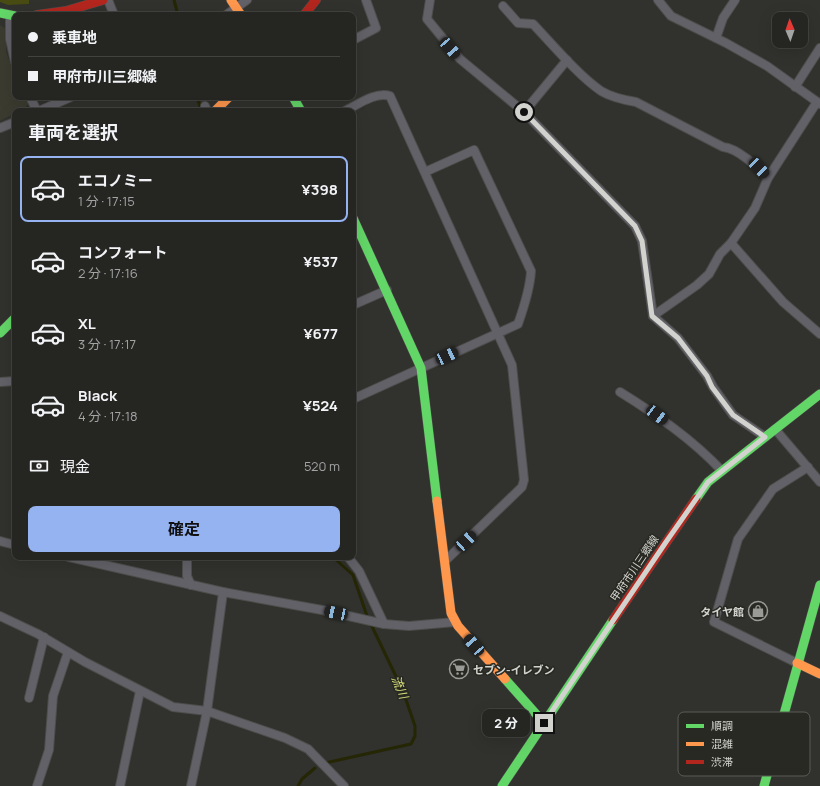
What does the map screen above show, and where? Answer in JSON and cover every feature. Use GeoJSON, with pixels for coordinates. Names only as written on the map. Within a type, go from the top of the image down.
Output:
{"type":"FeatureCollection","features":[{"type":"Feature","properties":{"kind":"street"},"geometry":{"type":"LineString","coordinates":[[59,12],[103,0]]}},
{"type":"Feature","properties":{"kind":"street"},"geometry":{"type":"LineString","coordinates":[[108,0],[113,12]]}},
{"type":"Feature","properties":{"kind":"street"},"geometry":{"type":"LineString","coordinates":[[236,8],[247,0]]}},
{"type":"Feature","properties":{"kind":"street"},"geometry":{"type":"LineString","coordinates":[[306,12],[316,0]]}},
{"type":"Feature","properties":{"kind":"street"},"geometry":{"type":"LineString","coordinates":[[356,38],[376,28],[366,0]]}},
{"type":"Feature","properties":{"kind":"street"},"geometry":{"type":"LineString","coordinates":[[430,0],[427,19],[460,59],[524,112],[635,226],[642,241],[652,316],[678,338],[707,376],[712,387],[733,415],[765,437]]}},
{"type":"Feature","properties":{"kind":"street"},"geometry":{"type":"LineString","coordinates":[[652,316],[698,285],[709,274],[720,254],[731,243],[755,208],[768,178],[818,103],[767,66],[716,38],[671,16],[658,0]]}},
{"type":"Feature","properties":{"kind":"street"},"geometry":{"type":"LineString","coordinates":[[716,38],[723,18],[735,0]]}},
{"type":"Feature","properties":{"kind":"street"},"geometry":{"type":"LineString","coordinates":[[503,6],[518,23],[533,24],[567,60],[601,90],[620,99],[636,102],[723,147],[730,147],[759,168],[768,178]]}},
{"type":"Feature","properties":{"kind":"street"},"geometry":{"type":"LineString","coordinates":[[0,13],[12,16]]}},
{"type":"Feature","properties":{"kind":"street"},"geometry":{"type":"LineString","coordinates":[[12,24],[10,39],[12,48]]}},
{"type":"Feature","properties":{"kind":"street"},"geometry":{"type":"LineString","coordinates":[[795,87],[820,48]]}},
{"type":"Feature","properties":{"kind":"street"},"geometry":{"type":"LineString","coordinates":[[524,112],[567,60]]}},
{"type":"Feature","properties":{"kind":"street"},"geometry":{"type":"LineString","coordinates":[[351,108],[377,96],[384,94],[390,96],[512,365],[524,480],[518,493],[445,561]]}},
{"type":"Feature","properties":{"kind":"street"},"geometry":{"type":"LineString","coordinates":[[45,108],[64,100]]}},
{"type":"Feature","properties":{"kind":"street"},"geometry":{"type":"LineString","coordinates":[[218,108],[226,100]]}},
{"type":"Feature","properties":{"kind":"street"},"geometry":{"type":"LineString","coordinates":[[0,128],[12,123]]}},
{"type":"Feature","properties":{"kind":"street"},"geometry":{"type":"LineString","coordinates":[[356,398],[518,324],[530,281],[531,271],[474,150],[425,172]]}},
{"type":"Feature","properties":{"kind":"street"},"geometry":{"type":"LineString","coordinates":[[356,224],[416,354],[421,368],[451,613],[455,622],[544,723]]}},
{"type":"Feature","properties":{"kind":"street"},"geometry":{"type":"LineString","coordinates":[[731,243],[783,302],[820,334]]}},
{"type":"Feature","properties":{"kind":"street"},"geometry":{"type":"LineString","coordinates":[[356,305],[387,290]]}},
{"type":"Feature","properties":{"kind":"street"},"geometry":{"type":"LineString","coordinates":[[0,333],[12,321]]}},
{"type":"Feature","properties":{"kind":"street"},"geometry":{"type":"LineString","coordinates":[[0,382],[12,380]]}},
{"type":"Feature","properties":{"kind":"street"},"geometry":{"type":"LineString","coordinates":[[620,392],[657,415],[703,452],[722,471]]}},
{"type":"Feature","properties":{"kind":"street","name":"甲府市川三郷線"},"geometry":{"type":"LineString","coordinates":[[502,786],[708,482],[820,394]]}},
{"type":"Feature","properties":{"kind":"street"},"geometry":{"type":"LineString","coordinates":[[775,429],[820,482]]}},
{"type":"Feature","properties":{"kind":"street"},"geometry":{"type":"LineString","coordinates":[[808,468],[773,489],[738,538],[714,622],[820,674]]}},
{"type":"Feature","properties":{"kind":"street"},"geometry":{"type":"LineString","coordinates":[[0,541],[12,544]]}},
{"type":"Feature","properties":{"kind":"street"},"geometry":{"type":"LineString","coordinates":[[82,560],[223,592],[381,623],[409,626],[455,622]]}},
{"type":"Feature","properties":{"kind":"street"},"geometry":{"type":"LineString","coordinates":[[187,560],[187,576],[191,585]]}},
{"type":"Feature","properties":{"kind":"street"},"geometry":{"type":"LineString","coordinates":[[350,560],[359,571],[381,623]]}},
{"type":"Feature","properties":{"kind":"street"},"geometry":{"type":"LineString","coordinates":[[784,712],[820,585]]}},
{"type":"Feature","properties":{"kind":"street"},"geometry":{"type":"LineString","coordinates":[[191,786],[207,711],[223,592]]}},
{"type":"Feature","properties":{"kind":"street"},"geometry":{"type":"LineString","coordinates":[[0,617],[44,637],[68,652],[173,707],[207,711],[285,738],[308,749],[344,786]]}},
{"type":"Feature","properties":{"kind":"street"},"geometry":{"type":"LineString","coordinates":[[29,698],[44,637]]}},
{"type":"Feature","properties":{"kind":"street"},"geometry":{"type":"LineString","coordinates":[[37,786],[49,750],[53,696],[68,652]]}},
{"type":"Feature","properties":{"kind":"street"},"geometry":{"type":"LineString","coordinates":[[120,786],[140,690]]}},
{"type":"Feature","properties":{"kind":"street"},"geometry":{"type":"LineString","coordinates":[[764,786],[767,776]]}},
{"type":"Feature","properties":{"kind":"shaded area"},"geometry":{"type":"Polygon","coordinates":[[[0,0],[29,0],[29,4],[8,5],[0,2],[0,0]]]}},
{"type":"Feature","properties":{"kind":"shaded area"},"geometry":{"type":"Polygon","coordinates":[[[0,25],[6,29],[6,52],[12,68],[12,100],[26,100],[28,104],[25,108],[12,108],[12,115],[0,121],[0,25]]]}},
{"type":"Feature","properties":{"kind":"waterway","name":"流川"},"geometry":{"type":"LineString","coordinates":[[174,0],[177,12]]}},
{"type":"Feature","properties":{"kind":"waterway","name":"流川"},"geometry":{"type":"LineString","coordinates":[[198,100],[200,106]]}},
{"type":"Feature","properties":{"kind":"waterway","name":"流川"},"geometry":{"type":"LineString","coordinates":[[325,763],[411,744],[415,736],[415,726],[403,691],[367,616],[353,575],[336,560]]}},
{"type":"Feature","properties":{"kind":"waterway","name":"流川"},"geometry":{"type":"LineString","coordinates":[[298,786],[302,779],[315,768]]}},
{"type":"Feature","properties":{"kind":"traffic: fast"},"geometry":{"type":"LineString","coordinates":[[0,13],[12,15]]}},
{"type":"Feature","properties":{"kind":"traffic: fast"},"geometry":{"type":"LineString","coordinates":[[295,100],[299,108]]}},
{"type":"Feature","properties":{"kind":"traffic: fast"},"geometry":{"type":"LineString","coordinates":[[356,225],[421,368],[437,501]]}},
{"type":"Feature","properties":{"kind":"traffic: fast"},"geometry":{"type":"LineString","coordinates":[[0,333],[12,321]]}},
{"type":"Feature","properties":{"kind":"traffic: fast"},"geometry":{"type":"LineString","coordinates":[[696,499],[708,482],[820,394]]}},
{"type":"Feature","properties":{"kind":"traffic: fast"},"geometry":{"type":"LineString","coordinates":[[785,712],[820,585]]}},
{"type":"Feature","properties":{"kind":"traffic: fast"},"geometry":{"type":"LineString","coordinates":[[502,786],[613,620]]}},
{"type":"Feature","properties":{"kind":"traffic: fast"},"geometry":{"type":"LineString","coordinates":[[505,679],[544,723]]}},
{"type":"Feature","properties":{"kind":"traffic: fast"},"geometry":{"type":"LineString","coordinates":[[764,786],[767,776]]}},
{"type":"Feature","properties":{"kind":"traffic: slow"},"geometry":{"type":"LineString","coordinates":[[231,0],[239,12]]}},
{"type":"Feature","properties":{"kind":"traffic: slow"},"geometry":{"type":"LineString","coordinates":[[218,108],[226,100]]}},
{"type":"Feature","properties":{"kind":"traffic: slow"},"geometry":{"type":"LineString","coordinates":[[437,501],[451,613],[458,626],[505,679]]}},
{"type":"Feature","properties":{"kind":"traffic: slow"},"geometry":{"type":"LineString","coordinates":[[797,663],[820,674]]}},
{"type":"Feature","properties":{"kind":"traffic: jam"},"geometry":{"type":"LineString","coordinates":[[59,12],[103,0]]}},
{"type":"Feature","properties":{"kind":"traffic: jam"},"geometry":{"type":"LineString","coordinates":[[306,12],[316,0]]}},
{"type":"Feature","properties":{"kind":"traffic: jam"},"geometry":{"type":"LineString","coordinates":[[613,620],[696,499]]}},
{"type":"Feature","properties":{"kind":"place","name":"タイヤ館"},"geometry":{"type":"Point","coordinates":[758,611]}},
{"type":"Feature","properties":{"kind":"place","name":"セブン-イレブン"},"geometry":{"type":"Point","coordinates":[459,669]}},
{"type":"Feature","properties":{"kind":"route"},"geometry":{"type":"LineString","coordinates":[[524,112],[590,178],[635,226],[642,241],[652,316],[678,338],[707,376],[712,387],[733,415],[765,437],[708,482],[544,723]]}}]}
